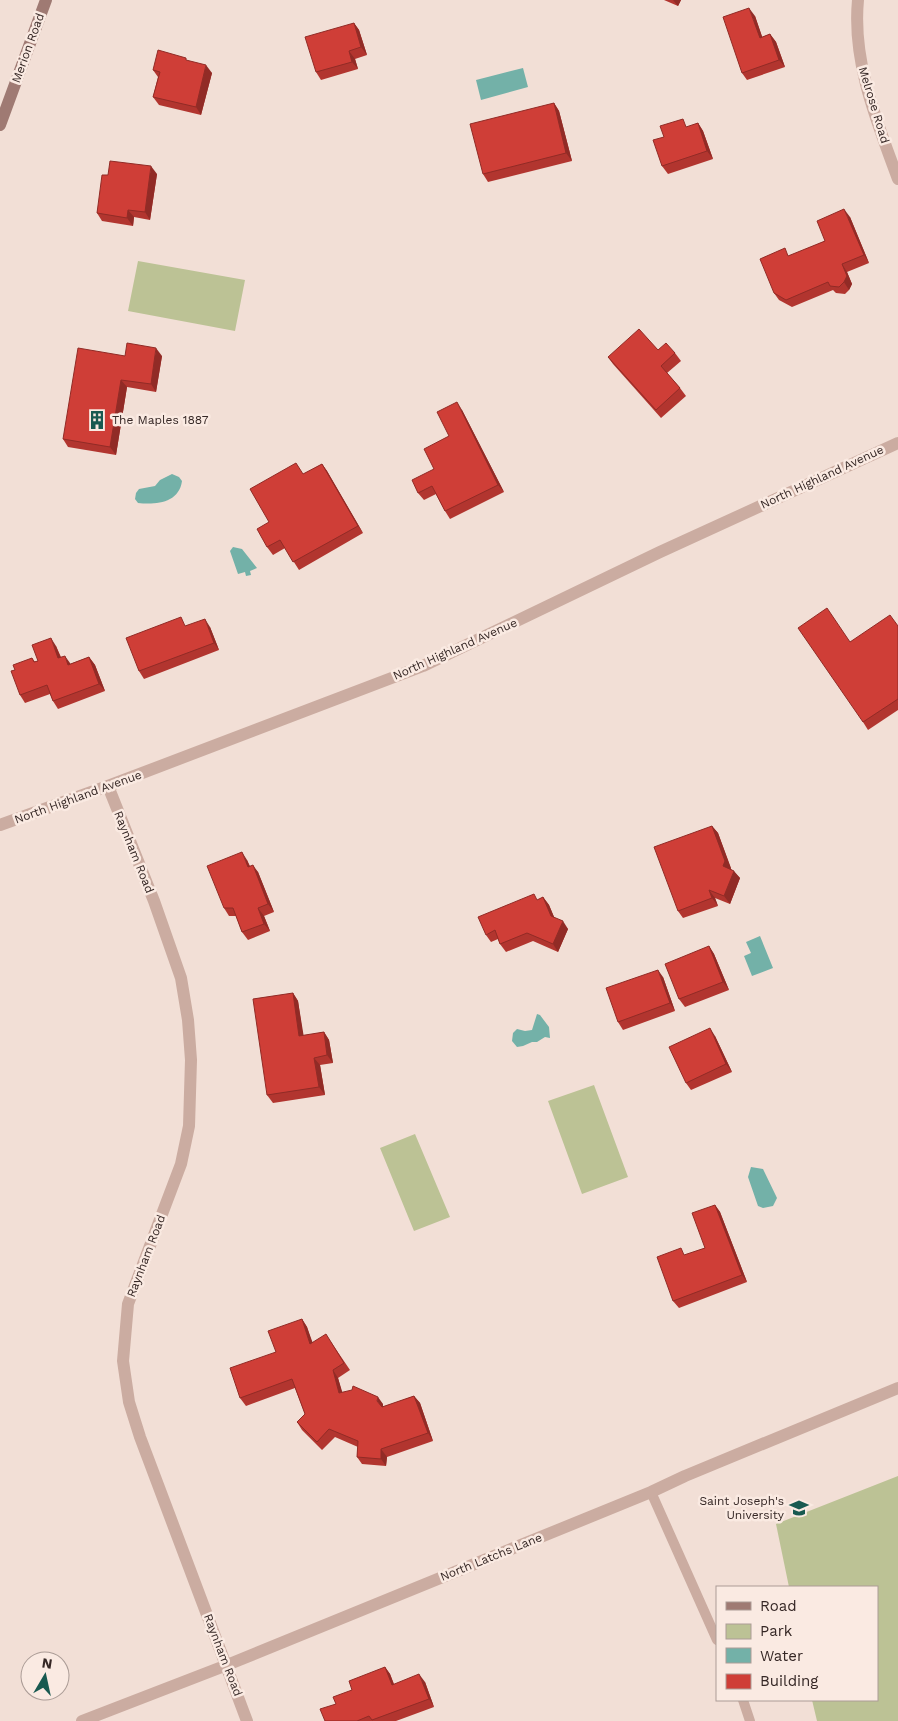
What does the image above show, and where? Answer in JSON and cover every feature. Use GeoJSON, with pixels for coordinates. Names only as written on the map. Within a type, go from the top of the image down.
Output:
{"type":"FeatureCollection","features":[{"type":"Feature","properties":{"kind":"street","name":"Merion Road"},"geometry":{"type":"LineString","coordinates":[[0,125],[46,0]]}},
{"type":"Feature","properties":{"kind":"street","name":"Melrose Road"},"geometry":{"type":"LineString","coordinates":[[858,0],[858,35],[862,70],[880,130],[898,179]]}},
{"type":"Feature","properties":{"kind":"street","name":"North Highland Avenue"},"geometry":{"type":"LineString","coordinates":[[0,826],[423,666],[660,552],[898,443]]}},
{"type":"Feature","properties":{"kind":"street","name":"Raynham Road"},"geometry":{"type":"LineString","coordinates":[[108,786],[154,901],[181,978],[188,1020],[191,1060],[189,1126],[180,1164],[128,1304],[123,1361],[129,1402],[140,1437],[248,1721]]}},
{"type":"Feature","properties":{"kind":"street","name":"North Latchs Lane"},"geometry":{"type":"LineString","coordinates":[[82,1721],[651,1492],[685,1476],[898,1388]]}},
{"type":"Feature","properties":{"kind":"lane"},"geometry":{"type":"LineString","coordinates":[[651,1492],[716,1638]]}},
{"type":"Feature","properties":{"kind":"lane"},"geometry":{"type":"LineString","coordinates":[[744,1701],[750,1721]]}},
{"type":"Feature","properties":{"kind":"green space"},"geometry":{"type":"Polygon","coordinates":[[[138,261],[245,280],[235,331],[128,311],[138,261]]]}},
{"type":"Feature","properties":{"kind":"green space"},"geometry":{"type":"Polygon","coordinates":[[[594,1085],[628,1177],[582,1194],[548,1101],[594,1085]]]}},
{"type":"Feature","properties":{"kind":"green space"},"geometry":{"type":"Polygon","coordinates":[[[415,1134],[450,1217],[414,1231],[380,1148],[415,1134]]]}},
{"type":"Feature","properties":{"kind":"green space"},"geometry":{"type":"Polygon","coordinates":[[[898,1476],[898,1721],[817,1721],[812,1701],[878,1701],[878,1586],[789,1586],[776,1524],[898,1476]]]}},
{"type":"Feature","properties":{"kind":"water"},"geometry":{"type":"Polygon","coordinates":[[[523,68],[528,87],[481,100],[476,80],[523,68]]]}},
{"type":"Feature","properties":{"kind":"water"},"geometry":{"type":"Polygon","coordinates":[[[172,474],[179,477],[182,481],[180,488],[172,498],[159,503],[138,503],[135,499],[139,489],[155,486],[160,480],[172,474]]]}},
{"type":"Feature","properties":{"kind":"water"},"geometry":{"type":"Polygon","coordinates":[[[233,547],[242,549],[257,568],[250,571],[251,575],[246,576],[245,572],[238,574],[230,551],[233,547]]]}},
{"type":"Feature","properties":{"kind":"water"},"geometry":{"type":"Polygon","coordinates":[[[760,936],[773,968],[752,976],[744,956],[751,953],[746,942],[760,936]]]}},
{"type":"Feature","properties":{"kind":"water"},"geometry":{"type":"Polygon","coordinates":[[[537,1014],[540,1015],[549,1027],[550,1038],[545,1037],[537,1042],[517,1047],[512,1041],[513,1033],[517,1029],[532,1030],[537,1014]]]}},
{"type":"Feature","properties":{"kind":"water"},"geometry":{"type":"Polygon","coordinates":[[[751,1167],[763,1169],[777,1198],[773,1206],[763,1208],[758,1206],[748,1177],[751,1167]]]}},
{"type":"Feature","properties":{"kind":"building"},"geometry":{"type":"Polygon","coordinates":[[[749,8],[760,38],[770,34],[779,60],[742,73],[723,17],[749,8]]]}},
{"type":"Feature","properties":{"kind":"building"},"geometry":{"type":"Polygon","coordinates":[[[354,23],[361,47],[349,51],[352,62],[316,72],[305,37],[354,23]]]}},
{"type":"Feature","properties":{"kind":"building"},"geometry":{"type":"Polygon","coordinates":[[[158,50],[206,65],[196,107],[153,97],[160,72],[153,70],[158,50]]]}},
{"type":"Feature","properties":{"kind":"building"},"geometry":{"type":"Polygon","coordinates":[[[554,103],[566,153],[483,174],[470,124],[554,103]]]}},
{"type":"Feature","properties":{"kind":"building"},"geometry":{"type":"Polygon","coordinates":[[[683,119],[686,127],[698,123],[707,151],[662,166],[653,140],[664,137],[660,126],[683,119]]]}},
{"type":"Feature","properties":{"kind":"building"},"geometry":{"type":"Polygon","coordinates":[[[110,161],[151,166],[145,212],[128,210],[127,218],[97,213],[102,175],[108,175],[110,161]]]}},
{"type":"Feature","properties":{"kind":"building"},"geometry":{"type":"Polygon","coordinates":[[[844,209],[864,255],[842,264],[847,276],[844,282],[839,287],[830,286],[828,282],[786,300],[774,293],[760,259],[785,248],[788,256],[825,241],[817,221],[844,209]]]}},
{"type":"Feature","properties":{"kind":"building"},"geometry":{"type":"Polygon","coordinates":[[[639,329],[658,350],[666,343],[675,353],[661,366],[680,388],[656,410],[608,357],[639,329]]]}},
{"type":"Feature","properties":{"kind":"building","name":"The Maples 1887"},"geometry":{"type":"Polygon","coordinates":[[[127,343],[156,348],[151,384],[121,380],[110,447],[63,439],[78,348],[125,356],[127,343]]]}},
{"type":"Feature","properties":{"kind":"building"},"geometry":{"type":"Polygon","coordinates":[[[457,402],[498,485],[445,511],[432,486],[418,493],[412,480],[434,469],[424,449],[449,436],[437,412],[457,402]]]}},
{"type":"Feature","properties":{"kind":"building"},"geometry":{"type":"Polygon","coordinates":[[[296,463],[303,474],[322,464],[358,526],[293,562],[280,540],[267,547],[257,529],[269,522],[250,489],[296,463]]]}},
{"type":"Feature","properties":{"kind":"building"},"geometry":{"type":"Polygon","coordinates":[[[827,608],[850,642],[890,615],[898,626],[898,699],[863,722],[798,628],[827,608]]]}},
{"type":"Feature","properties":{"kind":"building"},"geometry":{"type":"Polygon","coordinates":[[[181,617],[185,626],[205,619],[214,643],[139,671],[126,638],[181,617]]]}},
{"type":"Feature","properties":{"kind":"building"},"geometry":{"type":"Polygon","coordinates":[[[51,638],[58,658],[65,656],[68,665],[89,657],[99,684],[53,701],[47,685],[20,695],[11,671],[15,670],[13,665],[32,658],[34,662],[38,661],[32,645],[51,638]]]}},
{"type":"Feature","properties":{"kind":"building"},"geometry":{"type":"Polygon","coordinates":[[[712,826],[725,861],[723,866],[734,871],[724,896],[709,890],[712,898],[678,911],[654,847],[712,826]]]}},
{"type":"Feature","properties":{"kind":"building"},"geometry":{"type":"Polygon","coordinates":[[[242,852],[248,867],[253,865],[268,904],[258,908],[264,924],[242,932],[233,908],[224,908],[207,866],[242,852]]]}},
{"type":"Feature","properties":{"kind":"building"},"geometry":{"type":"Polygon","coordinates":[[[534,894],[537,900],[543,897],[551,916],[563,921],[553,944],[527,933],[500,944],[495,930],[486,935],[478,917],[534,894]]]}},
{"type":"Feature","properties":{"kind":"building"},"geometry":{"type":"Polygon","coordinates":[[[709,946],[723,982],[679,999],[665,964],[709,946]]]}},
{"type":"Feature","properties":{"kind":"building"},"geometry":{"type":"Polygon","coordinates":[[[658,970],[670,1003],[618,1022],[606,988],[658,970]]]}},
{"type":"Feature","properties":{"kind":"building"},"geometry":{"type":"Polygon","coordinates":[[[293,993],[299,1036],[324,1032],[327,1055],[314,1058],[319,1087],[267,1095],[253,999],[293,993]]]}},
{"type":"Feature","properties":{"kind":"building"},"geometry":{"type":"Polygon","coordinates":[[[710,1028],[726,1064],[686,1083],[669,1047],[710,1028]]]}},
{"type":"Feature","properties":{"kind":"building"},"geometry":{"type":"Polygon","coordinates":[[[715,1205],[742,1275],[673,1301],[657,1257],[681,1248],[684,1255],[705,1248],[692,1213],[715,1205]]]}},
{"type":"Feature","properties":{"kind":"building"},"geometry":{"type":"Polygon","coordinates":[[[302,1319],[310,1344],[326,1334],[344,1363],[333,1370],[339,1393],[352,1390],[353,1386],[378,1397],[377,1401],[382,1407],[414,1396],[428,1433],[381,1449],[381,1459],[357,1457],[358,1441],[329,1429],[317,1442],[297,1422],[305,1414],[292,1379],[240,1398],[230,1368],[276,1352],[268,1331],[302,1319]]]}},
{"type":"Feature","properties":{"kind":"building"},"geometry":{"type":"Polygon","coordinates":[[[385,1667],[392,1685],[419,1674],[429,1699],[372,1720],[369,1716],[357,1721],[325,1721],[320,1709],[336,1704],[333,1697],[352,1690],[349,1681],[385,1667]]]}},
{"type":"Feature","properties":{"kind":"place","name":"The Maples 1887"},"geometry":{"type":"Point","coordinates":[97,420]}},
{"type":"Feature","properties":{"kind":"place","name":"Saint Joseph's University"},"geometry":{"type":"Point","coordinates":[799,1508]}}]}
